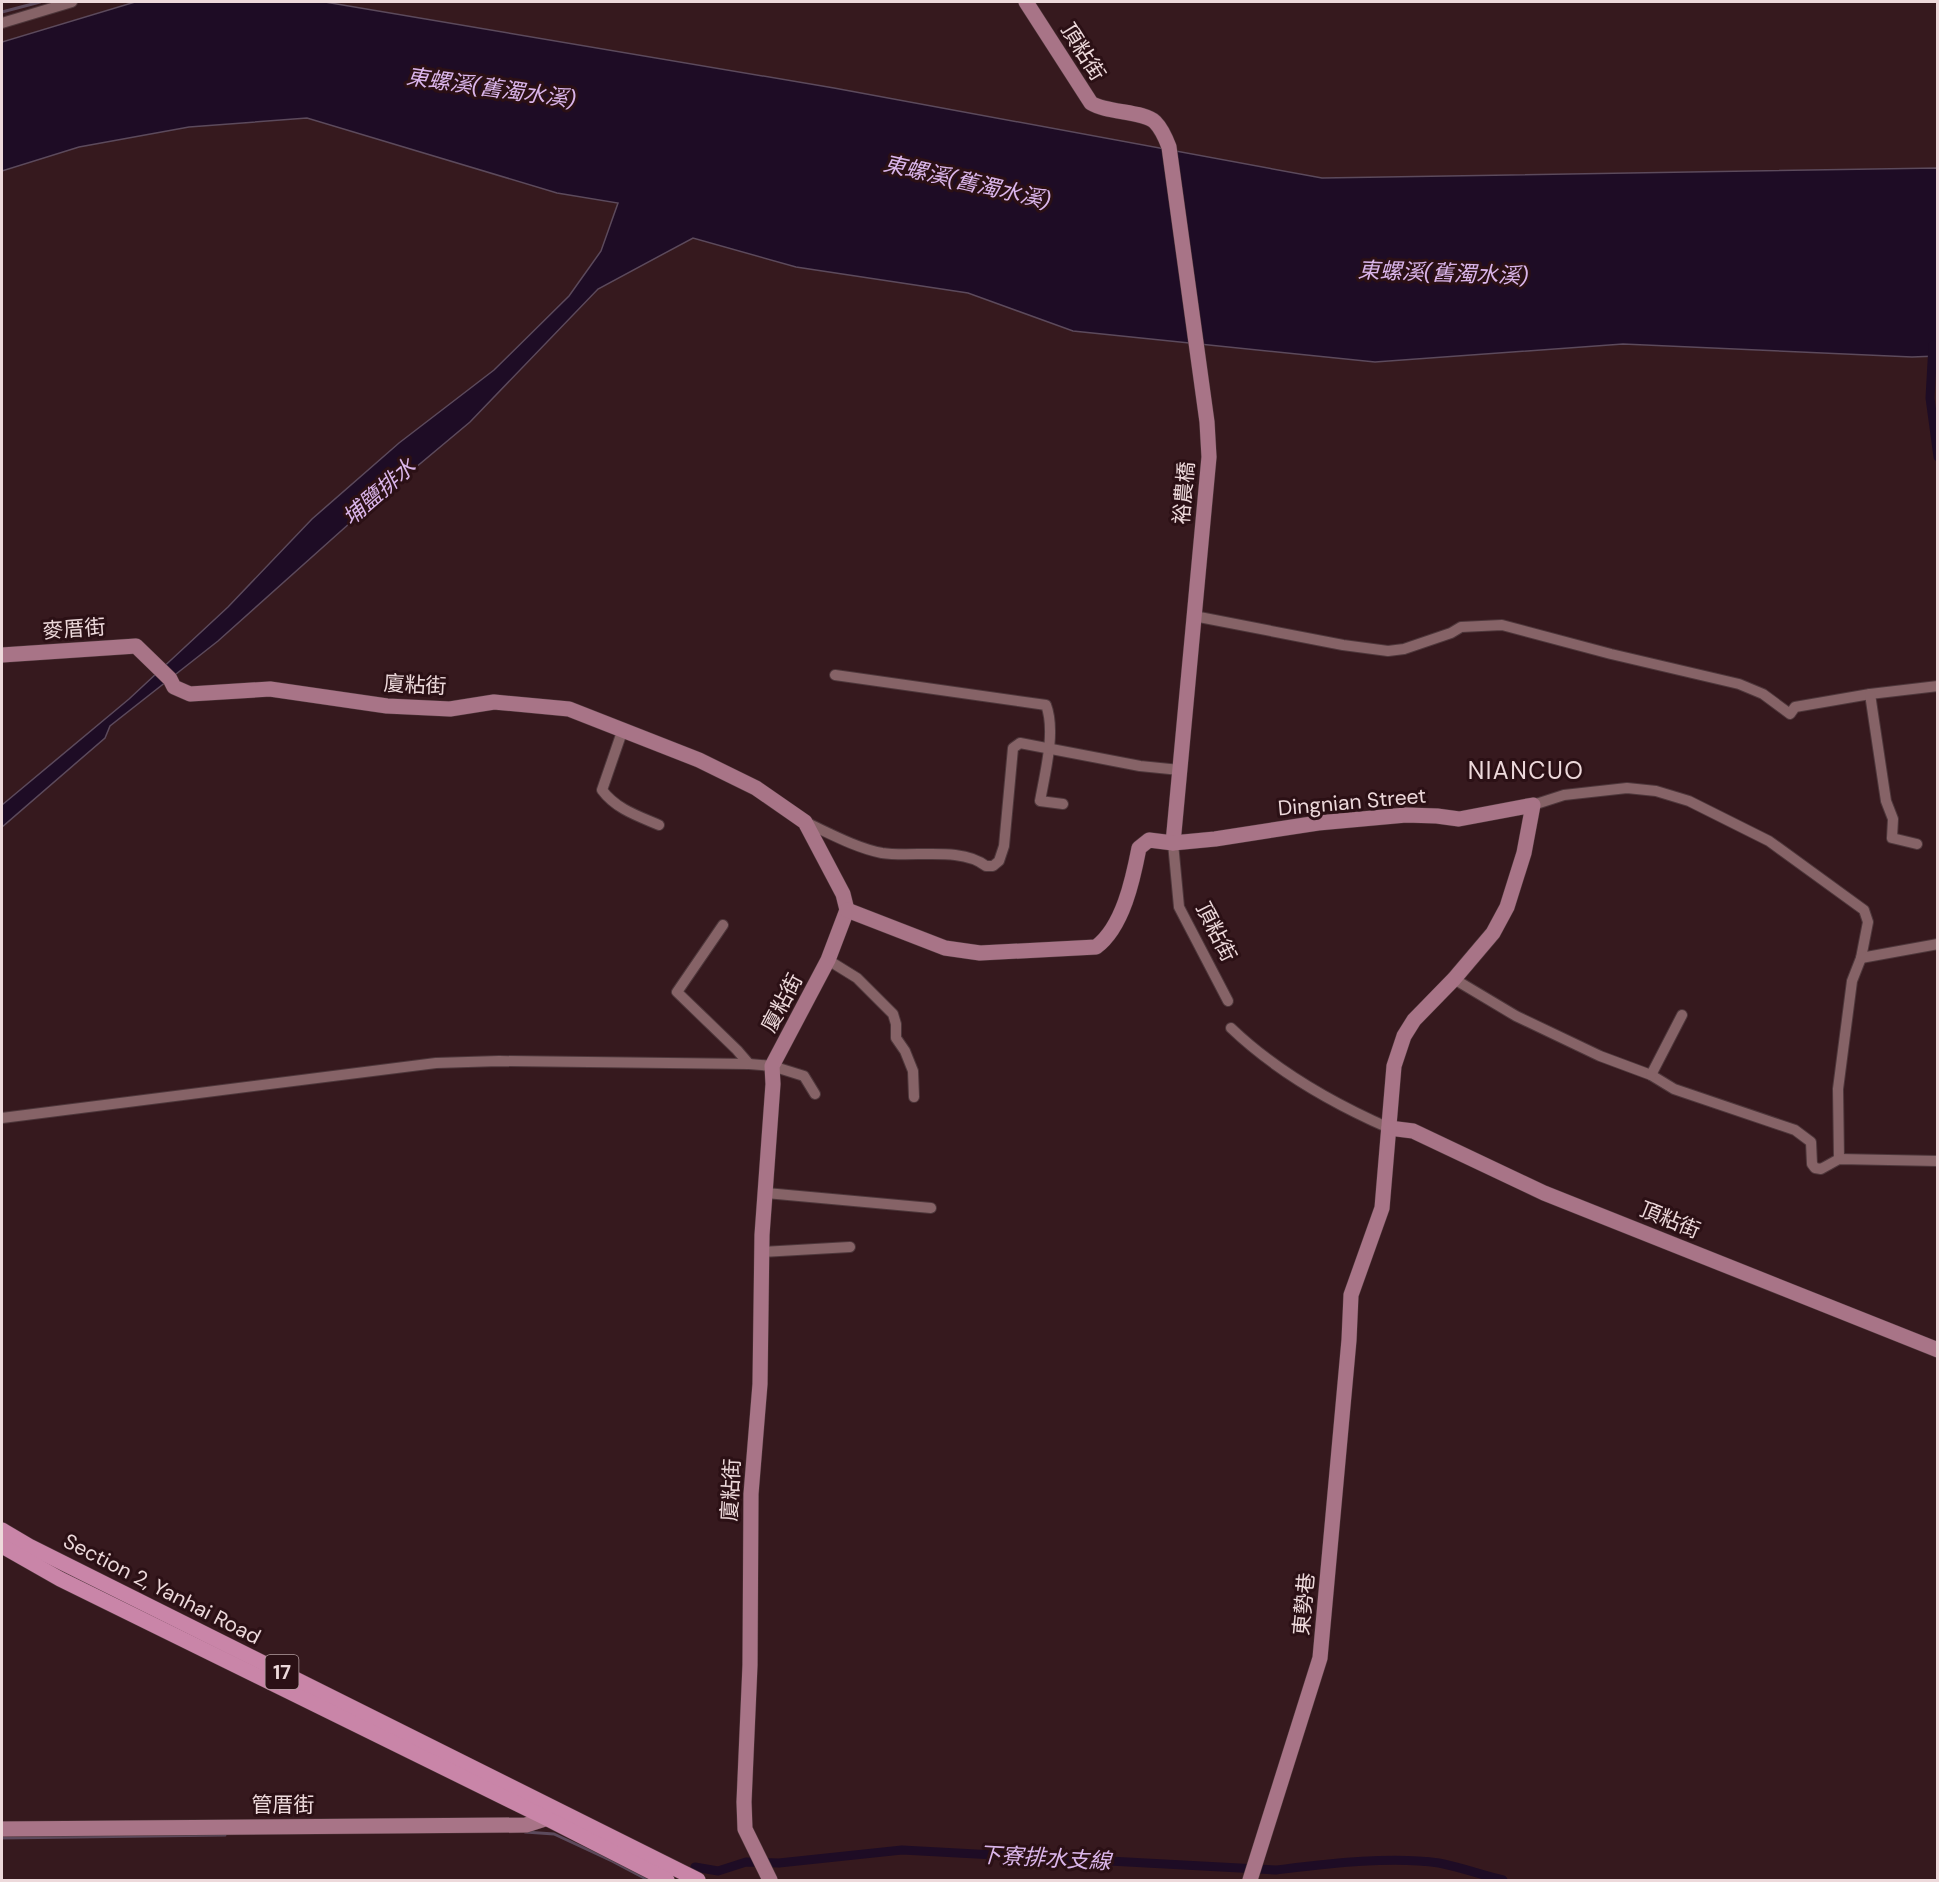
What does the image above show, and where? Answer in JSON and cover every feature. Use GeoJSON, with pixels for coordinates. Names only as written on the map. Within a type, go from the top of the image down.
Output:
{"type":"FeatureCollection","features":[{"type":"Feature","properties":{"kind":"main road","name":"Section 2, Yanhai Road"},"geometry":{"type":"LineString","coordinates":[[2,1530],[562,1813]]}},
{"type":"Feature","properties":{"kind":"main road","name":"Section 2, Yanhai Road"},"geometry":{"type":"LineString","coordinates":[[2,1546],[60,1579],[546,1818]]}},
{"type":"Feature","properties":{"kind":"main road","name":"17"},"geometry":{"type":"LineString","coordinates":[[562,1813],[688,1878]]}},
{"type":"Feature","properties":{"kind":"main road","name":"17"},"geometry":{"type":"LineString","coordinates":[[546,1818],[667,1881]]}},
{"type":"Feature","properties":{"kind":"street"},"geometry":{"type":"LineString","coordinates":[[2,23],[72,2]]}},
{"type":"Feature","properties":{"kind":"street","name":"頂粘街"},"geometry":{"type":"LineString","coordinates":[[1026,2],[1091,104],[1098,108],[1148,117],[1155,122],[1169,147]]}},
{"type":"Feature","properties":{"kind":"street","name":"裕農橋"},"geometry":{"type":"LineString","coordinates":[[1169,147],[1207,422],[1209,458],[1173,843]]}},
{"type":"Feature","properties":{"kind":"street"},"geometry":{"type":"LineString","coordinates":[[1194,616],[1342,645],[1388,651],[1404,649],[1461,627],[1502,625],[1611,654],[1739,684],[1763,694],[1790,714],[1795,707],[1870,694],[1938,686]]}},
{"type":"Feature","properties":{"kind":"street","name":"麥厝街"},"geometry":{"type":"LineString","coordinates":[[2,655],[136,646],[147,655]]}},
{"type":"Feature","properties":{"kind":"street","name":"廈粘街"},"geometry":{"type":"LineString","coordinates":[[147,655],[170,679],[174,687],[190,694],[270,689],[387,706],[450,710],[494,702],[568,709],[699,760],[756,788],[805,822],[843,894],[847,910],[828,960],[772,1066],[773,1084],[762,1252],[760,1384],[751,1494],[750,1665],[744,1802],[746,1829],[764,1870]]}},
{"type":"Feature","properties":{"kind":"street"},"geometry":{"type":"LineString","coordinates":[[835,675],[1046,705],[1050,715],[1048,748],[1040,801],[1063,804]]}},
{"type":"Feature","properties":{"kind":"street"},"geometry":{"type":"LineString","coordinates":[[1870,694],[1886,801],[1893,819],[1892,838],[1917,844]]}},
{"type":"Feature","properties":{"kind":"street"},"geometry":{"type":"LineString","coordinates":[[623,729],[602,790],[608,799],[623,809],[659,825]]}},
{"type":"Feature","properties":{"kind":"street"},"geometry":{"type":"LineString","coordinates":[[805,822],[882,853],[943,854],[979,861],[986,867],[993,866],[999,861],[1004,846],[1013,747],[1020,744],[1140,766],[1180,770]]}},
{"type":"Feature","properties":{"kind":"street","name":"Dingnian Street"},"geometry":{"type":"LineString","coordinates":[[847,910],[945,948],[985,954],[1096,947],[1103,942],[1126,903],[1139,848],[1149,840],[1173,843],[1215,839],[1318,823],[1380,817],[1437,816],[1459,819],[1533,805],[1564,795],[1627,788],[1656,791],[1689,801],[1768,841],[1859,904],[1864,910],[1868,922],[1861,958],[1852,981],[1839,1078],[1839,1159]]}},
{"type":"Feature","properties":{"kind":"street"},"geometry":{"type":"LineString","coordinates":[[1389,1128],[1394,1066],[1404,1036],[1414,1020],[1454,979],[1493,933],[1507,907],[1524,853],[1533,805]]}},
{"type":"Feature","properties":{"kind":"street","name":"頂粘街"},"geometry":{"type":"LineString","coordinates":[[1173,843],[1179,907],[1228,1001]]}},
{"type":"Feature","properties":{"kind":"street"},"geometry":{"type":"LineString","coordinates":[[723,925],[677,992],[749,1064]]}},
{"type":"Feature","properties":{"kind":"street"},"geometry":{"type":"LineString","coordinates":[[1861,958],[1938,944]]}},
{"type":"Feature","properties":{"kind":"street"},"geometry":{"type":"LineString","coordinates":[[828,960],[857,978],[893,1014],[897,1038],[914,1071],[914,1097]]}},
{"type":"Feature","properties":{"kind":"street"},"geometry":{"type":"LineString","coordinates":[[1454,979],[1516,1016],[1600,1056],[1651,1075],[1674,1089],[1795,1130],[1811,1142],[1812,1164],[1815,1168],[1821,1169],[1839,1159],[1938,1161]]}},
{"type":"Feature","properties":{"kind":"street"},"geometry":{"type":"LineString","coordinates":[[1651,1075],[1682,1015]]}},
{"type":"Feature","properties":{"kind":"street","name":"頂粘街"},"geometry":{"type":"LineString","coordinates":[[1231,1028],[1254,1050],[1347,1110],[1389,1128],[1413,1131],[1544,1193],[1938,1350]]}},
{"type":"Feature","properties":{"kind":"street"},"geometry":{"type":"LineString","coordinates":[[2,1118],[436,1064],[499,1061],[772,1066],[804,1076],[815,1094]]}},
{"type":"Feature","properties":{"kind":"street","name":"東勢巷"},"geometry":{"type":"LineString","coordinates":[[1253,1874],[1320,1658],[1349,1340],[1351,1295],[1382,1208],[1389,1128]]}},
{"type":"Feature","properties":{"kind":"street"},"geometry":{"type":"LineString","coordinates":[[766,1194],[931,1208]]}},
{"type":"Feature","properties":{"kind":"street"},"geometry":{"type":"LineString","coordinates":[[762,1252],[850,1247]]}},
{"type":"Feature","properties":{"kind":"street","name":"管厝街"},"geometry":{"type":"LineString","coordinates":[[2,1829],[526,1825],[562,1813]]}},
{"type":"Feature","properties":{"kind":"water"},"geometry":{"type":"Polygon","coordinates":[[[135,2],[325,2],[834,88],[1322,178],[1937,168],[1937,356],[1912,357],[1623,344],[1375,362],[1073,331],[968,293],[796,267],[693,238],[598,289],[470,422],[360,514],[218,641],[110,726],[105,738],[2,827],[2,805],[129,699],[228,607],[312,519],[399,443],[494,370],[569,296],[601,251],[618,203],[557,193],[307,118],[189,127],[79,147],[2,171],[2,42],[135,2]]]}},
{"type":"Feature","properties":{"kind":"waterway"},"geometry":{"type":"LineString","coordinates":[[2,12],[40,2]]}},
{"type":"Feature","properties":{"kind":"waterway"},"geometry":{"type":"LineString","coordinates":[[1933,345],[1930,398],[1938,457]]}},
{"type":"Feature","properties":{"kind":"waterway"},"geometry":{"type":"LineString","coordinates":[[525,1832],[554,1834],[648,1880]]}},
{"type":"Feature","properties":{"kind":"waterway"},"geometry":{"type":"LineString","coordinates":[[2,1838],[225,1835]]}},
{"type":"Feature","properties":{"kind":"waterway","name":"下寮排水支線"},"geometry":{"type":"LineString","coordinates":[[695,1867],[718,1871],[746,1862],[779,1863],[902,1850],[1276,1870],[1400,1860],[1439,1863],[1503,1880]]}},
{"type":"Feature","properties":{"kind":"district","name":"NIANCUO"},"geometry":{"type":"Point","coordinates":[1526,770]}},
{"type":"Feature","properties":{"kind":"water label","name":"東螺溪(舊濁水溪)"},"geometry":{"type":"Point","coordinates":[491,88]}},
{"type":"Feature","properties":{"kind":"water label","name":"東螺溪(舊濁水溪)"},"geometry":{"type":"Point","coordinates":[967,182]}},
{"type":"Feature","properties":{"kind":"water label","name":"東螺溪(舊濁水溪)"},"geometry":{"type":"Point","coordinates":[1443,273]}},
{"type":"Feature","properties":{"kind":"water label","name":"埔鹽排水"},"geometry":{"type":"Point","coordinates":[379,492]}}]}
